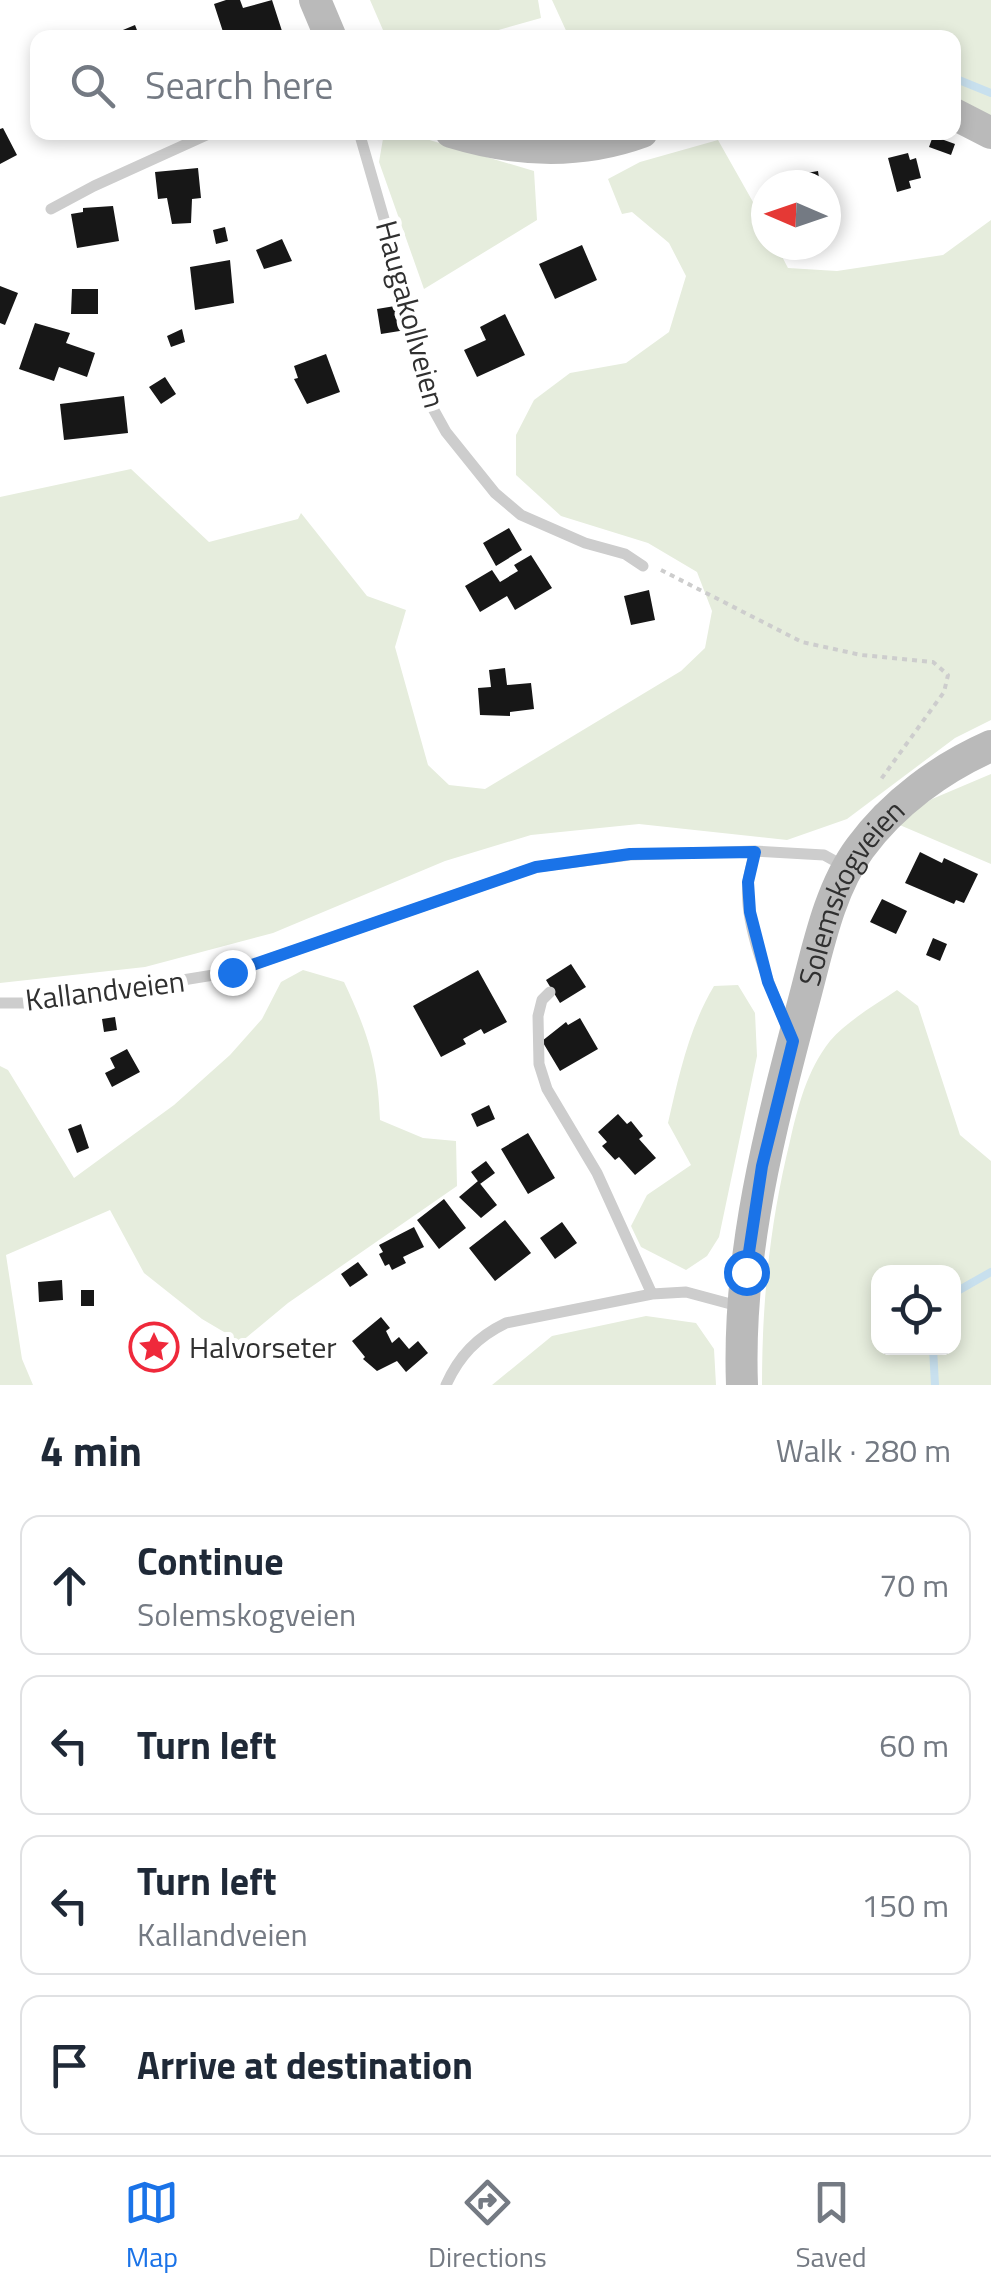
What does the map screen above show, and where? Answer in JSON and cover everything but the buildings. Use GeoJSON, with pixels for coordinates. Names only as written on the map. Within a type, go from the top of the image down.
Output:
{"type":"FeatureCollection","features":[{"type":"Feature","properties":{"kind":"street"},"geometry":{"type":"LineString","coordinates":[[314,0],[327,30]]}},
{"type":"Feature","properties":{"kind":"street"},"geometry":{"type":"LineString","coordinates":[[961,118],[991,133]]}},
{"type":"Feature","properties":{"kind":"street"},"geometry":{"type":"LineString","coordinates":[[484,140],[541,148],[618,140]]}},
{"type":"Feature","properties":{"kind":"street","name":"Solemskogveien"},"geometry":{"type":"LineString","coordinates":[[742,1385],[742,1307],[762,1166],[793,1041],[827,922],[847,868],[876,829],[914,794],[954,764],[991,746]]}},
{"type":"Feature","properties":{"kind":"lane"},"geometry":{"type":"LineString","coordinates":[[51,209],[195,140]]}},
{"type":"Feature","properties":{"kind":"lane","name":"Haugakollveien"},"geometry":{"type":"LineString","coordinates":[[360,140],[410,309],[422,378],[446,432],[495,493],[520,515],[571,538],[626,554],[643,566]]}},
{"type":"Feature","properties":{"kind":"lane"},"geometry":{"type":"LineString","coordinates":[[755,852],[748,882],[750,912],[768,982],[793,1041]]}},
{"type":"Feature","properties":{"kind":"lane","name":"Kallandveien"},"geometry":{"type":"LineString","coordinates":[[0,1003],[58,1001],[232,972],[536,867],[630,854],[755,852],[824,855],[847,868]]}},
{"type":"Feature","properties":{"kind":"lane"},"geometry":{"type":"LineString","coordinates":[[550,992],[542,1000],[538,1016],[539,1064],[546,1089],[597,1173],[652,1294]]}},
{"type":"Feature","properties":{"kind":"lane"},"geometry":{"type":"LineString","coordinates":[[446,1385],[464,1353],[488,1332],[506,1323],[652,1294],[705,1295],[742,1307]]}},
{"type":"Feature","properties":{"kind":"path"},"geometry":{"type":"LineString","coordinates":[[643,566],[668,573],[802,642],[941,666],[948,675],[944,692],[874,792]]}},
{"type":"Feature","properties":{"kind":"green space"},"geometry":{"type":"Polygon","coordinates":[[[370,0],[538,0],[541,18],[499,30],[383,30],[370,0]]]}},
{"type":"Feature","properties":{"kind":"green space"},"geometry":{"type":"Polygon","coordinates":[[[552,0],[991,0],[991,121],[961,106],[961,30],[566,30],[552,0]]]}},
{"type":"Feature","properties":{"kind":"green space"},"geometry":{"type":"Polygon","coordinates":[[[383,140],[430,140],[534,171],[537,220],[424,289],[379,162],[383,140]]]}},
{"type":"Feature","properties":{"kind":"green space"},"geometry":{"type":"Polygon","coordinates":[[[718,140],[751,198],[751,260],[784,260],[788,268],[837,271],[943,255],[991,220],[991,720],[955,738],[847,819],[787,840],[639,824],[531,835],[445,861],[273,933],[145,967],[0,983],[0,497],[131,469],[209,542],[298,519],[301,513],[367,596],[406,610],[395,647],[428,765],[449,785],[485,789],[681,671],[705,648],[712,611],[697,572],[648,543],[561,516],[516,475],[516,435],[534,400],[570,373],[626,363],[669,332],[686,276],[669,243],[632,212],[622,214],[608,179],[640,162],[718,140]]]}},
{"type":"Feature","properties":{"kind":"green space"},"geometry":{"type":"Polygon","coordinates":[[[991,774],[991,864],[895,823],[932,799],[991,774]]]}},
{"type":"Feature","properties":{"kind":"green space"},"geometry":{"type":"Polygon","coordinates":[[[303,970],[344,982],[370,1049],[380,1120],[423,1138],[456,1141],[457,1186],[288,1303],[241,1342],[202,1319],[144,1273],[110,1210],[6,1255],[22,1359],[33,1385],[0,1385],[0,1066],[8,1070],[74,1178],[174,1105],[230,1055],[262,1019],[281,982],[303,970]]]}},
{"type":"Feature","properties":{"kind":"green space"},"geometry":{"type":"Polygon","coordinates":[[[738,985],[755,1013],[757,1056],[719,1237],[707,1256],[686,1270],[641,1247],[631,1226],[647,1195],[691,1165],[668,1123],[681,1070],[691,1035],[714,986],[738,985]]]}},
{"type":"Feature","properties":{"kind":"green space"},"geometry":{"type":"Polygon","coordinates":[[[897,990],[918,1006],[960,1135],[991,1161],[991,1385],[762,1385],[772,1232],[800,1102],[815,1064],[830,1041],[897,990]]]}},
{"type":"Feature","properties":{"kind":"green space"},"geometry":{"type":"Polygon","coordinates":[[[646,1316],[696,1323],[714,1349],[716,1385],[492,1385],[552,1336],[646,1316]]]}},
{"type":"Feature","properties":{"kind":"waterway"},"geometry":{"type":"LineString","coordinates":[[961,81],[991,93]]}},
{"type":"Feature","properties":{"kind":"waterway"},"geometry":{"type":"LineString","coordinates":[[961,1289],[991,1272]]}},
{"type":"Feature","properties":{"kind":"waterway"},"geometry":{"type":"LineString","coordinates":[[933,1355],[935,1385]]}},
{"type":"Feature","properties":{"kind":"place","name":"Halvorseter"},"geometry":{"type":"Point","coordinates":[154,1347]}},
{"type":"Feature","properties":{"kind":"route"},"geometry":{"type":"LineString","coordinates":[[232,972],[536,867],[630,854],[755,852],[748,882],[750,912],[768,982],[793,1041],[770,1126],[746,1272]]}}]}
